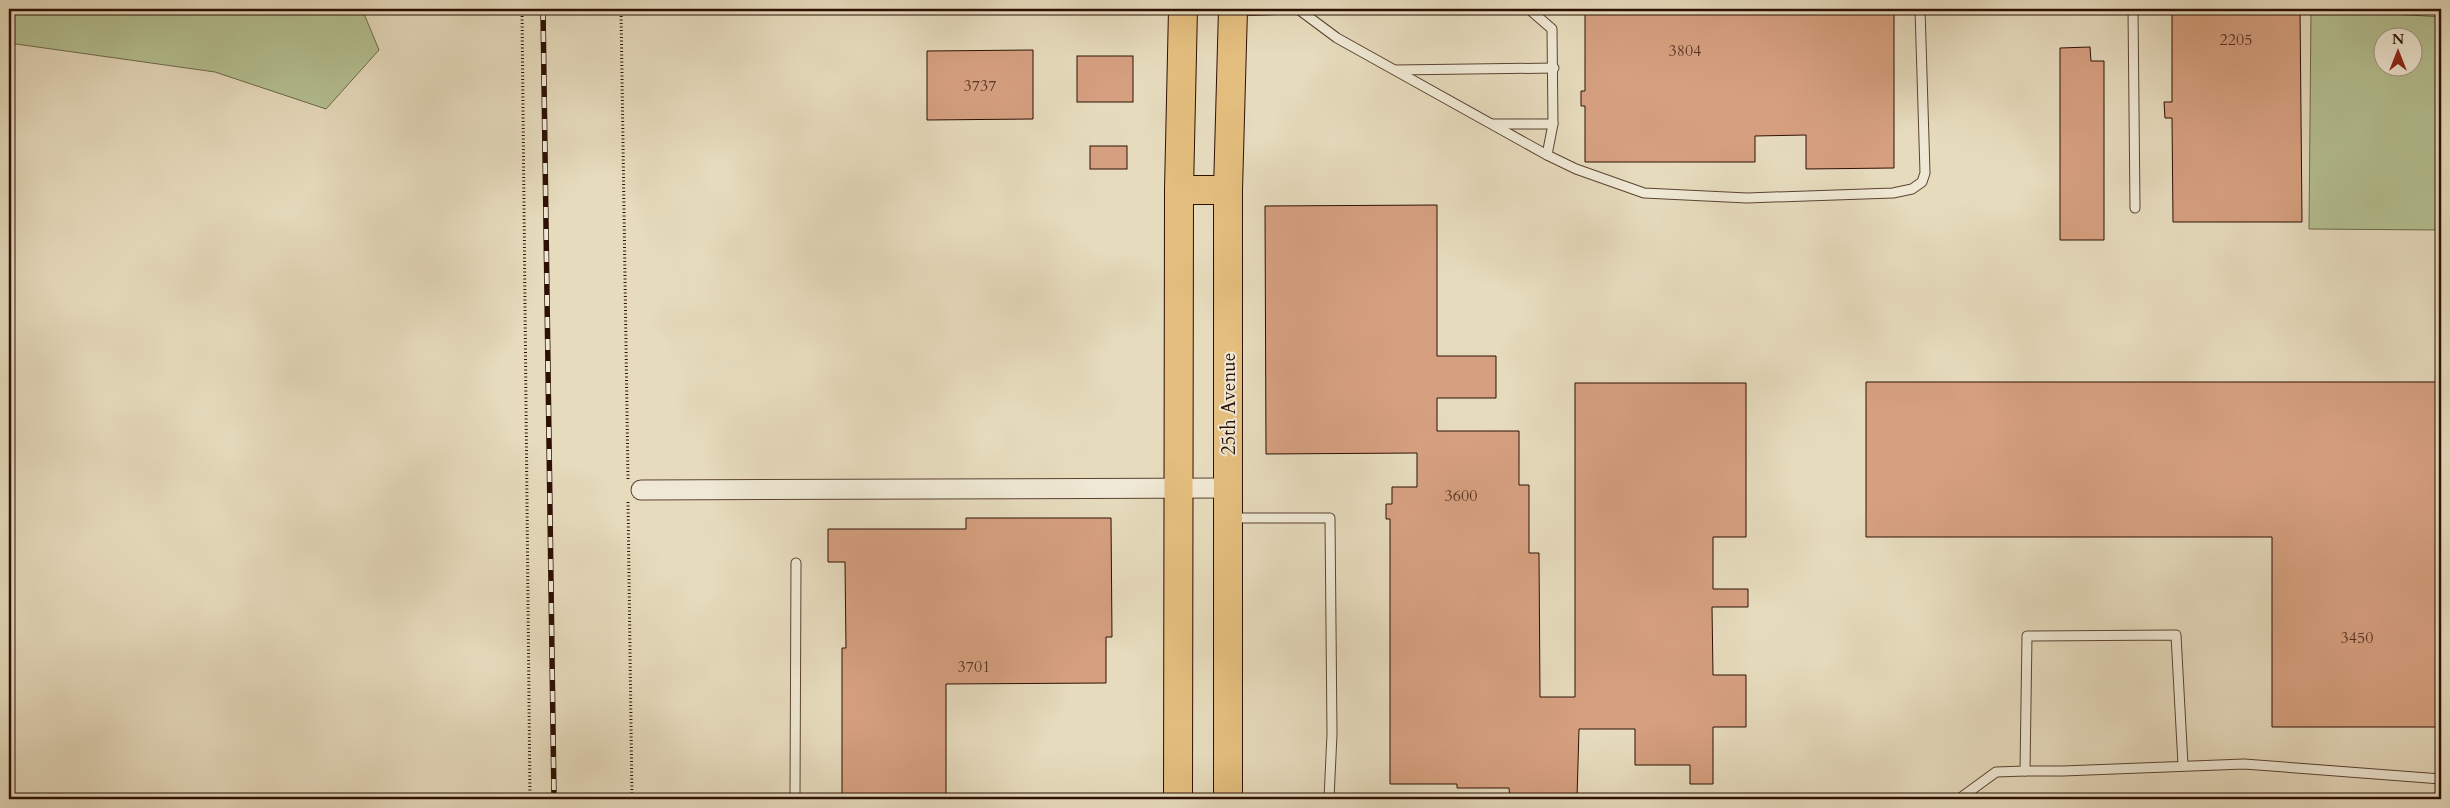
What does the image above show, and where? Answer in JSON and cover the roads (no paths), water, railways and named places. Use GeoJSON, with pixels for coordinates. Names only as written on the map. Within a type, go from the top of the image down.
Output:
{"type":"FeatureCollection","features":[{"type":"Feature","properties":{"kind":"main road"},"geometry":{"type":"LineString","coordinates":[[1178,799],[1179,190],[1183,9]]}},
{"type":"Feature","properties":{"kind":"main road","name":"25th Avenue"},"geometry":{"type":"LineString","coordinates":[[1228,799],[1228,190],[1233,10]]}},
{"type":"Feature","properties":{"kind":"main road"},"geometry":{"type":"LineString","coordinates":[[1179,190],[1228,190]]}},
{"type":"Feature","properties":{"kind":"street"},"geometry":{"type":"LineString","coordinates":[[632,489],[1228,488]]}},
{"type":"Feature","properties":{"kind":"lane"},"geometry":{"type":"LineString","coordinates":[[1233,10],[1289,9]]}},
{"type":"Feature","properties":{"kind":"lane"},"geometry":{"type":"LineString","coordinates":[[1298,9],[1337,38],[1546,155],[1576,169],[1644,193],[1746,198],[1893,193],[1912,189],[1922,182],[1924,173],[1920,9]]}},
{"type":"Feature","properties":{"kind":"lane"},"geometry":{"type":"LineString","coordinates":[[1492,9],[1529,9],[1552,29],[1554,68],[1553,124],[1546,155]]}},
{"type":"Feature","properties":{"kind":"lane"},"geometry":{"type":"LineString","coordinates":[[2133,9],[2135,208]]}},
{"type":"Feature","properties":{"kind":"lane"},"geometry":{"type":"LineString","coordinates":[[1394,70],[1554,68]]}},
{"type":"Feature","properties":{"kind":"lane"},"geometry":{"type":"LineString","coordinates":[[1491,124],[1553,124]]}},
{"type":"Feature","properties":{"kind":"lane"},"geometry":{"type":"LineString","coordinates":[[1228,518],[1330,518],[1332,734],[1328,799]]}},
{"type":"Feature","properties":{"kind":"lane"},"geometry":{"type":"LineString","coordinates":[[795,799],[796,563]]}},
{"type":"Feature","properties":{"kind":"lane"},"geometry":{"type":"LineString","coordinates":[[2025,771],[2026,636],[2176,635],[2183,765]]}},
{"type":"Feature","properties":{"kind":"lane"},"geometry":{"type":"LineString","coordinates":[[1959,799],[1996,772],[2244,764],[2441,779]]}},
{"type":"Feature","properties":{"kind":"railway"},"geometry":{"type":"LineString","coordinates":[[543,9],[554,799]]}}]}
